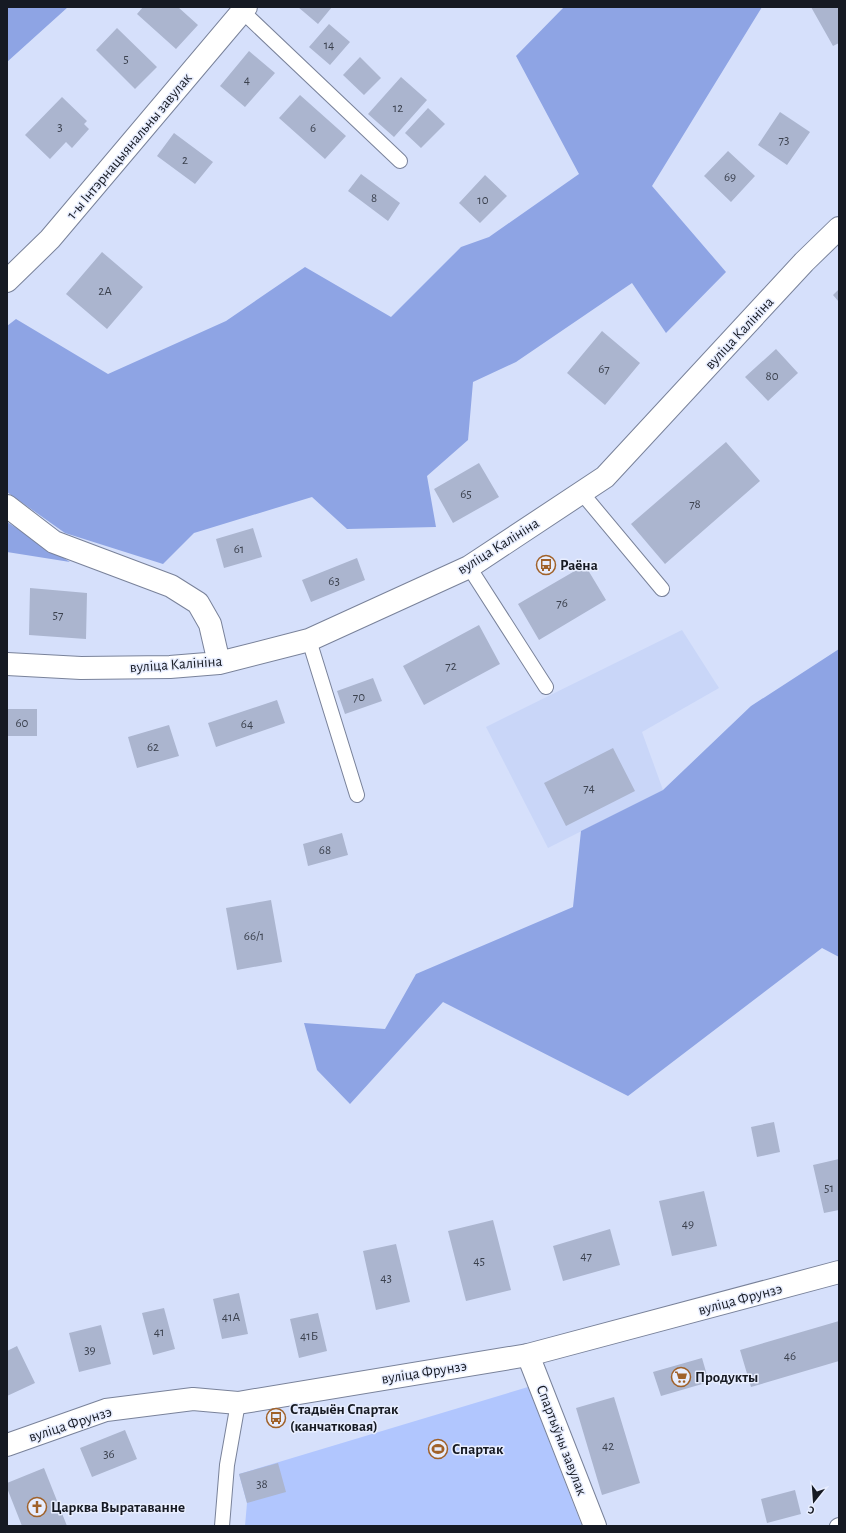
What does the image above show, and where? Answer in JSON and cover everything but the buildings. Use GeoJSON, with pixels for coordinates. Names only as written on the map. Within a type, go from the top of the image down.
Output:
{"type":"FeatureCollection","features":[{"type":"Feature","properties":{"kind":"street","name":"1-ы Інтэрнацыянальны завулак"},"geometry":{"type":"LineString","coordinates":[[7,281],[50,239],[244,9]]}},
{"type":"Feature","properties":{"kind":"street","name":"вуліца Калініна"},"geometry":{"type":"LineString","coordinates":[[7,664],[81,668],[170,666],[219,663],[309,640],[469,568],[605,477],[804,262],[839,228]]}},
{"type":"Feature","properties":{"kind":"street"},"geometry":{"type":"LineString","coordinates":[[7,506],[54,542],[171,586],[198,603],[210,624],[219,663]]}},
{"type":"Feature","properties":{"kind":"street","name":"вуліца Фрунзэ"},"geometry":{"type":"LineString","coordinates":[[7,1445],[106,1410],[193,1399],[238,1403],[528,1354],[839,1272]]}},
{"type":"Feature","properties":{"kind":"street","name":"Спартыўны завулак"},"geometry":{"type":"LineString","coordinates":[[528,1354],[595,1526]]}},
{"type":"Feature","properties":{"kind":"lane"},"geometry":{"type":"LineString","coordinates":[[244,9],[400,161]]}},
{"type":"Feature","properties":{"kind":"lane"},"geometry":{"type":"LineString","coordinates":[[581,492],[662,589]]}},
{"type":"Feature","properties":{"kind":"lane"},"geometry":{"type":"LineString","coordinates":[[469,568],[546,687]]}},
{"type":"Feature","properties":{"kind":"lane"},"geometry":{"type":"LineString","coordinates":[[309,640],[357,795]]}},
{"type":"Feature","properties":{"kind":"lane"},"geometry":{"type":"LineString","coordinates":[[222,1526],[227,1465],[238,1403]]}},
{"type":"Feature","properties":{"kind":"shaded area"},"geometry":{"type":"Polygon","coordinates":[[[7,7],[68,7],[7,62],[7,7]]]}},
{"type":"Feature","properties":{"kind":"shaded area"},"geometry":{"type":"Polygon","coordinates":[[[564,7],[762,7],[652,186],[726,272],[666,333],[632,283],[516,362],[473,382],[468,440],[427,476],[436,527],[347,529],[312,497],[194,533],[163,564],[65,533],[7,492],[7,326],[16,319],[108,374],[226,321],[305,267],[391,317],[461,247],[489,237],[579,174],[516,56],[564,7]]]}},
{"type":"Feature","properties":{"kind":"shaded area"},"geometry":{"type":"Polygon","coordinates":[[[7,522],[70,562],[7,552],[7,522]]]}},
{"type":"Feature","properties":{"kind":"shaded area"},"geometry":{"type":"Polygon","coordinates":[[[682,630],[719,688],[642,732],[663,790],[548,848],[486,727],[682,630]]]}},
{"type":"Feature","properties":{"kind":"shaded area"},"geometry":{"type":"Polygon","coordinates":[[[839,649],[839,957],[822,948],[628,1096],[443,1002],[350,1104],[317,1070],[304,1023],[385,1029],[416,974],[573,907],[581,831],[663,790],[751,706],[839,649]]]}},
{"type":"Feature","properties":{"kind":"shaded area","name":"Спартак"},"geometry":{"type":"Polygon","coordinates":[[[528,1387],[582,1526],[245,1526],[247,1503],[239,1474],[528,1387]]]}},
{"type":"Feature","properties":{"kind":"place","name":"Раёна"},"geometry":{"type":"Point","coordinates":[546,565]}},
{"type":"Feature","properties":{"kind":"place","name":"Продукты"},"geometry":{"type":"Point","coordinates":[681,1377]}},
{"type":"Feature","properties":{"kind":"place","name":"Стадыён Спартак (канчатковая)"},"geometry":{"type":"Point","coordinates":[276,1418]}},
{"type":"Feature","properties":{"kind":"place","name":"Спартак"},"geometry":{"type":"Point","coordinates":[438,1449]}},
{"type":"Feature","properties":{"kind":"place","name":"Царква Выратаванне"},"geometry":{"type":"Point","coordinates":[37,1507]}}]}
